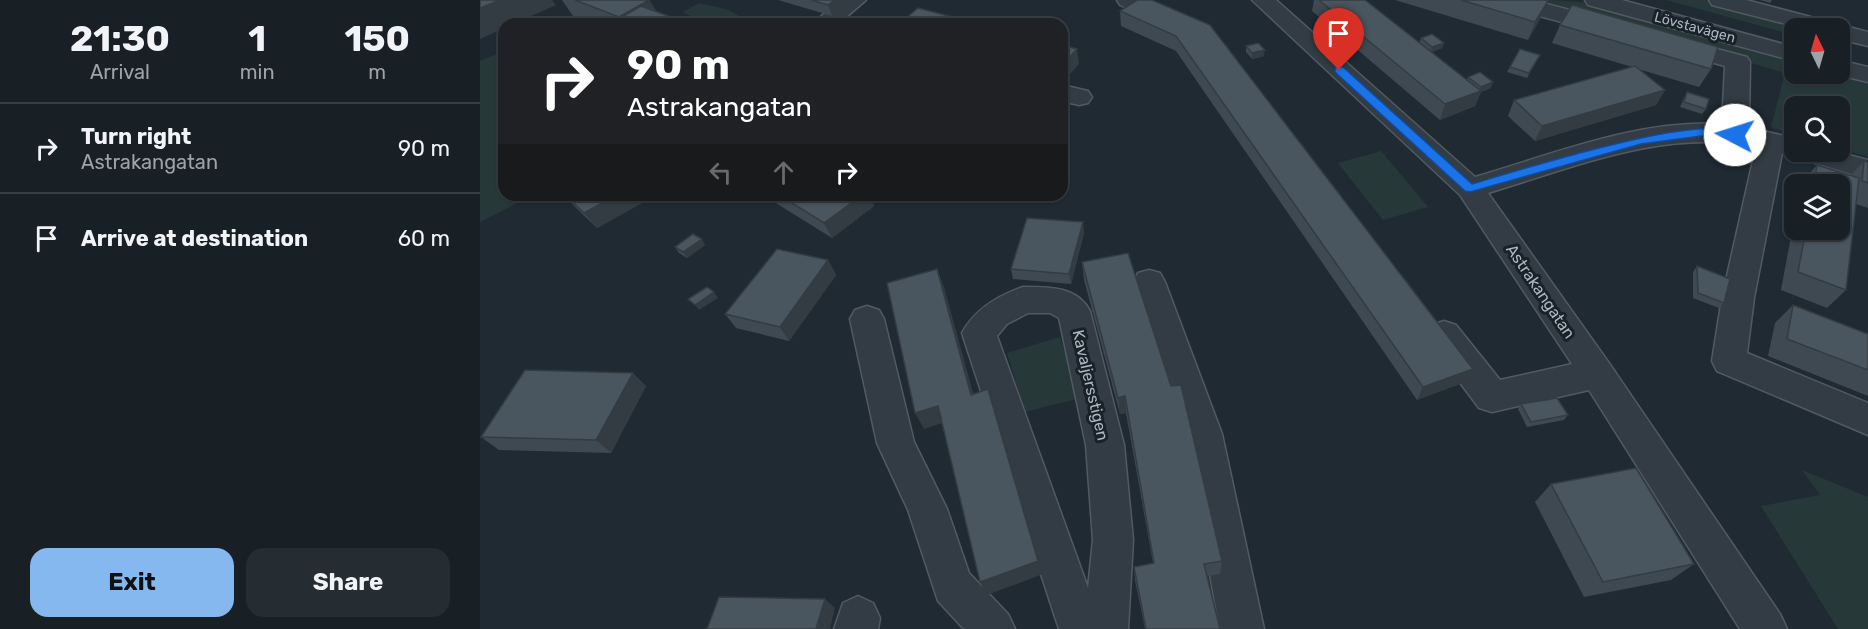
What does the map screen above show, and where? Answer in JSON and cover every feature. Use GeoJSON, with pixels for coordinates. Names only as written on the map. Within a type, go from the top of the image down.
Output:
{"type":"FeatureCollection","features":[{"type":"Feature","properties":{"kind":"street"},"geometry":{"type":"LineString","coordinates":[[832,18],[855,0]]}},
{"type":"Feature","properties":{"kind":"street"},"geometry":{"type":"LineString","coordinates":[[1128,0],[1198,31]]}},
{"type":"Feature","properties":{"kind":"street","name":"Astrakangatan"},"geometry":{"type":"LineString","coordinates":[[1263,0],[1470,188],[1597,373],[1765,629]]}},
{"type":"Feature","properties":{"kind":"street"},"geometry":{"type":"LineString","coordinates":[[1506,0],[1738,62],[1735,135]]}},
{"type":"Feature","properties":{"kind":"street","name":"Lövstavägen"},"geometry":{"type":"LineString","coordinates":[[1596,0],[1784,51]]}},
{"type":"Feature","properties":{"kind":"street","name":"Lövstavägen"},"geometry":{"type":"LineString","coordinates":[[1647,0],[1784,37]]}},
{"type":"Feature","properties":{"kind":"street"},"geometry":{"type":"LineString","coordinates":[[1720,0],[1789,18]]}},
{"type":"Feature","properties":{"kind":"street"},"geometry":{"type":"LineString","coordinates":[[1850,35],[1868,39]]}},
{"type":"Feature","properties":{"kind":"street"},"geometry":{"type":"LineString","coordinates":[[1850,56],[1868,61]]}},
{"type":"Feature","properties":{"kind":"street"},"geometry":{"type":"LineString","coordinates":[[1850,70],[1868,75]]}},
{"type":"Feature","properties":{"kind":"street"},"geometry":{"type":"LineString","coordinates":[[1470,188],[1641,140],[1701,132],[1735,135],[1782,144],[1738,298],[1729,361],[1868,419]]}},
{"type":"Feature","properties":{"kind":"street"},"geometry":{"type":"LineString","coordinates":[[1841,162],[1868,170]]}},
{"type":"Feature","properties":{"kind":"street"},"geometry":{"type":"LineString","coordinates":[[1149,282],[1203,434],[1242,629]]}},
{"type":"Feature","properties":{"kind":"street","name":"Kavaljersstigen"},"geometry":{"type":"LineString","coordinates":[[1081,629],[979,333],[996,315],[1023,300],[1056,300],[1074,311],[1105,445],[1113,540],[1106,629]]}},
{"type":"Feature","properties":{"kind":"street"},"geometry":{"type":"LineString","coordinates":[[1426,312],[1491,397],[1597,373]]}},
{"type":"Feature","properties":{"kind":"street"},"geometry":{"type":"LineString","coordinates":[[867,319],[897,443],[927,509],[953,585],[993,629]]}},
{"type":"Feature","properties":{"kind":"green space"},"geometry":{"type":"Polygon","coordinates":[[[1548,0],[1585,2],[1784,58],[1784,73],[1547,2],[1548,0]]]}},
{"type":"Feature","properties":{"kind":"green space"},"geometry":{"type":"Polygon","coordinates":[[[1666,0],[1707,0],[1784,20],[1784,32],[1666,0]]]}},
{"type":"Feature","properties":{"kind":"green space"},"geometry":{"type":"Polygon","coordinates":[[[699,3],[729,10],[743,18],[694,18],[683,12],[699,3]]]}},
{"type":"Feature","properties":{"kind":"green space"},"geometry":{"type":"Polygon","coordinates":[[[498,54],[498,201],[521,201],[480,222],[480,61],[498,54]]]}},
{"type":"Feature","properties":{"kind":"green space"},"geometry":{"type":"Polygon","coordinates":[[[1784,77],[1784,84],[1850,84],[1850,77],[1868,81],[1868,157],[1850,151],[1850,96],[1784,96],[1784,132],[1771,127],[1784,77]]]}},
{"type":"Feature","properties":{"kind":"green space"},"geometry":{"type":"Polygon","coordinates":[[[1381,151],[1428,207],[1383,220],[1338,163],[1381,151]]]}},
{"type":"Feature","properties":{"kind":"green space"},"geometry":{"type":"Polygon","coordinates":[[[1060,337],[1080,398],[1025,412],[1007,353],[1060,337]]]}},
{"type":"Feature","properties":{"kind":"green space"},"geometry":{"type":"Polygon","coordinates":[[[1802,470],[1868,497],[1868,629],[1838,629],[1761,506],[1820,495],[1802,470]]]}},
{"type":"Feature","properties":{"kind":"building"},"geometry":{"type":"Polygon","coordinates":[[[480,0],[500,0],[480,8],[480,0]]]}},
{"type":"Feature","properties":{"kind":"building"},"geometry":{"type":"Polygon","coordinates":[[[575,0],[649,0],[619,17],[575,0]]]}},
{"type":"Feature","properties":{"kind":"building"},"geometry":{"type":"Polygon","coordinates":[[[811,0],[835,0],[828,5],[811,0]]]}},
{"type":"Feature","properties":{"kind":"building"},"geometry":{"type":"Polygon","coordinates":[[[1137,0],[1152,0],[1210,25],[1473,369],[1423,387],[1176,36],[1120,11],[1137,0]]]}},
{"type":"Feature","properties":{"kind":"building"},"geometry":{"type":"Polygon","coordinates":[[[1319,0],[1365,0],[1481,91],[1445,104],[1319,0]]]}},
{"type":"Feature","properties":{"kind":"building"},"geometry":{"type":"Polygon","coordinates":[[[1461,0],[1545,0],[1548,1],[1535,22],[1461,0]]]}},
{"type":"Feature","properties":{"kind":"building"},"geometry":{"type":"Polygon","coordinates":[[[1572,5],[1718,47],[1711,69],[1560,25],[1572,5]]]}},
{"type":"Feature","properties":{"kind":"building"},"geometry":{"type":"Polygon","coordinates":[[[641,6],[674,18],[620,18],[641,6]]]}},
{"type":"Feature","properties":{"kind":"building"},"geometry":{"type":"Polygon","coordinates":[[[918,8],[957,18],[906,18],[918,8]]]}},
{"type":"Feature","properties":{"kind":"building"},"geometry":{"type":"Polygon","coordinates":[[[1432,34],[1444,43],[1432,47],[1421,38],[1432,34]]]}},
{"type":"Feature","properties":{"kind":"building"},"geometry":{"type":"Polygon","coordinates":[[[1258,43],[1265,50],[1252,53],[1246,46],[1258,43]]]}},
{"type":"Feature","properties":{"kind":"building"},"geometry":{"type":"Polygon","coordinates":[[[1068,47],[1077,49],[1068,59],[1068,47]]]}},
{"type":"Feature","properties":{"kind":"building"},"geometry":{"type":"Polygon","coordinates":[[[1520,49],[1540,55],[1529,73],[1510,67],[1520,49]]]}},
{"type":"Feature","properties":{"kind":"building"},"geometry":{"type":"Polygon","coordinates":[[[1635,66],[1665,90],[1542,126],[1514,100],[1635,66]]]}},
{"type":"Feature","properties":{"kind":"building"},"geometry":{"type":"Polygon","coordinates":[[[1480,72],[1493,82],[1481,87],[1468,77],[1480,72]]]}},
{"type":"Feature","properties":{"kind":"building"},"geometry":{"type":"Polygon","coordinates":[[[1687,92],[1709,99],[1706,109],[1684,102],[1687,92]]]}},
{"type":"Feature","properties":{"kind":"building"},"geometry":{"type":"Polygon","coordinates":[[[1864,161],[1868,162],[1868,183],[1862,181],[1864,161]]]}},
{"type":"Feature","properties":{"kind":"building"},"geometry":{"type":"Polygon","coordinates":[[[1817,165],[1846,174],[1816,174],[1817,165]]]}},
{"type":"Feature","properties":{"kind":"building"},"geometry":{"type":"Polygon","coordinates":[[[1850,175],[1859,178],[1846,290],[1798,272],[1804,240],[1850,240],[1850,175]]]}},
{"type":"Feature","properties":{"kind":"building"},"geometry":{"type":"Polygon","coordinates":[[[571,201],[606,201],[584,213],[571,201]]]}},
{"type":"Feature","properties":{"kind":"building"},"geometry":{"type":"Polygon","coordinates":[[[789,201],[854,201],[824,223],[789,201]]]}},
{"type":"Feature","properties":{"kind":"building"},"geometry":{"type":"Polygon","coordinates":[[[1027,218],[1083,222],[1069,274],[1011,269],[1027,218]]]}},
{"type":"Feature","properties":{"kind":"building"},"geometry":{"type":"Polygon","coordinates":[[[693,234],[702,239],[683,252],[675,247],[693,234]]]}},
{"type":"Feature","properties":{"kind":"building"},"geometry":{"type":"Polygon","coordinates":[[[777,249],[828,260],[780,327],[725,314],[777,249]]]}},
{"type":"Feature","properties":{"kind":"building"},"geometry":{"type":"Polygon","coordinates":[[[1128,253],[1171,386],[1181,385],[1222,561],[1204,564],[1220,629],[1146,629],[1134,567],[1154,563],[1125,396],[1118,398],[1082,262],[1128,253]]]}},
{"type":"Feature","properties":{"kind":"building"},"geometry":{"type":"Polygon","coordinates":[[[1697,266],[1730,279],[1724,303],[1698,293],[1697,266]]]}},
{"type":"Feature","properties":{"kind":"building"},"geometry":{"type":"Polygon","coordinates":[[[937,269],[971,395],[988,389],[1038,561],[980,582],[938,406],[915,413],[887,283],[937,269]]]}},
{"type":"Feature","properties":{"kind":"building"},"geometry":{"type":"Polygon","coordinates":[[[707,287],[714,292],[695,305],[688,299],[707,287]]]}},
{"type":"Feature","properties":{"kind":"building"},"geometry":{"type":"Polygon","coordinates":[[[1793,305],[1868,334],[1868,370],[1787,339],[1793,305]]]}},
{"type":"Feature","properties":{"kind":"building"},"geometry":{"type":"Polygon","coordinates":[[[525,370],[633,373],[596,440],[481,437],[525,370]]]}},
{"type":"Feature","properties":{"kind":"building"},"geometry":{"type":"Polygon","coordinates":[[[1557,398],[1568,415],[1531,422],[1521,404],[1557,398]]]}},
{"type":"Feature","properties":{"kind":"building"},"geometry":{"type":"Polygon","coordinates":[[[1636,468],[1694,564],[1603,582],[1551,484],[1636,468]]]}},
{"type":"Feature","properties":{"kind":"building"},"geometry":{"type":"Polygon","coordinates":[[[719,597],[825,599],[816,629],[707,629],[719,597]]]}},
{"type":"Feature","properties":{"kind":"route"},"geometry":{"type":"LineString","coordinates":[[1339,70],[1470,188],[1641,140],[1701,132],[1735,135]]}}]}
